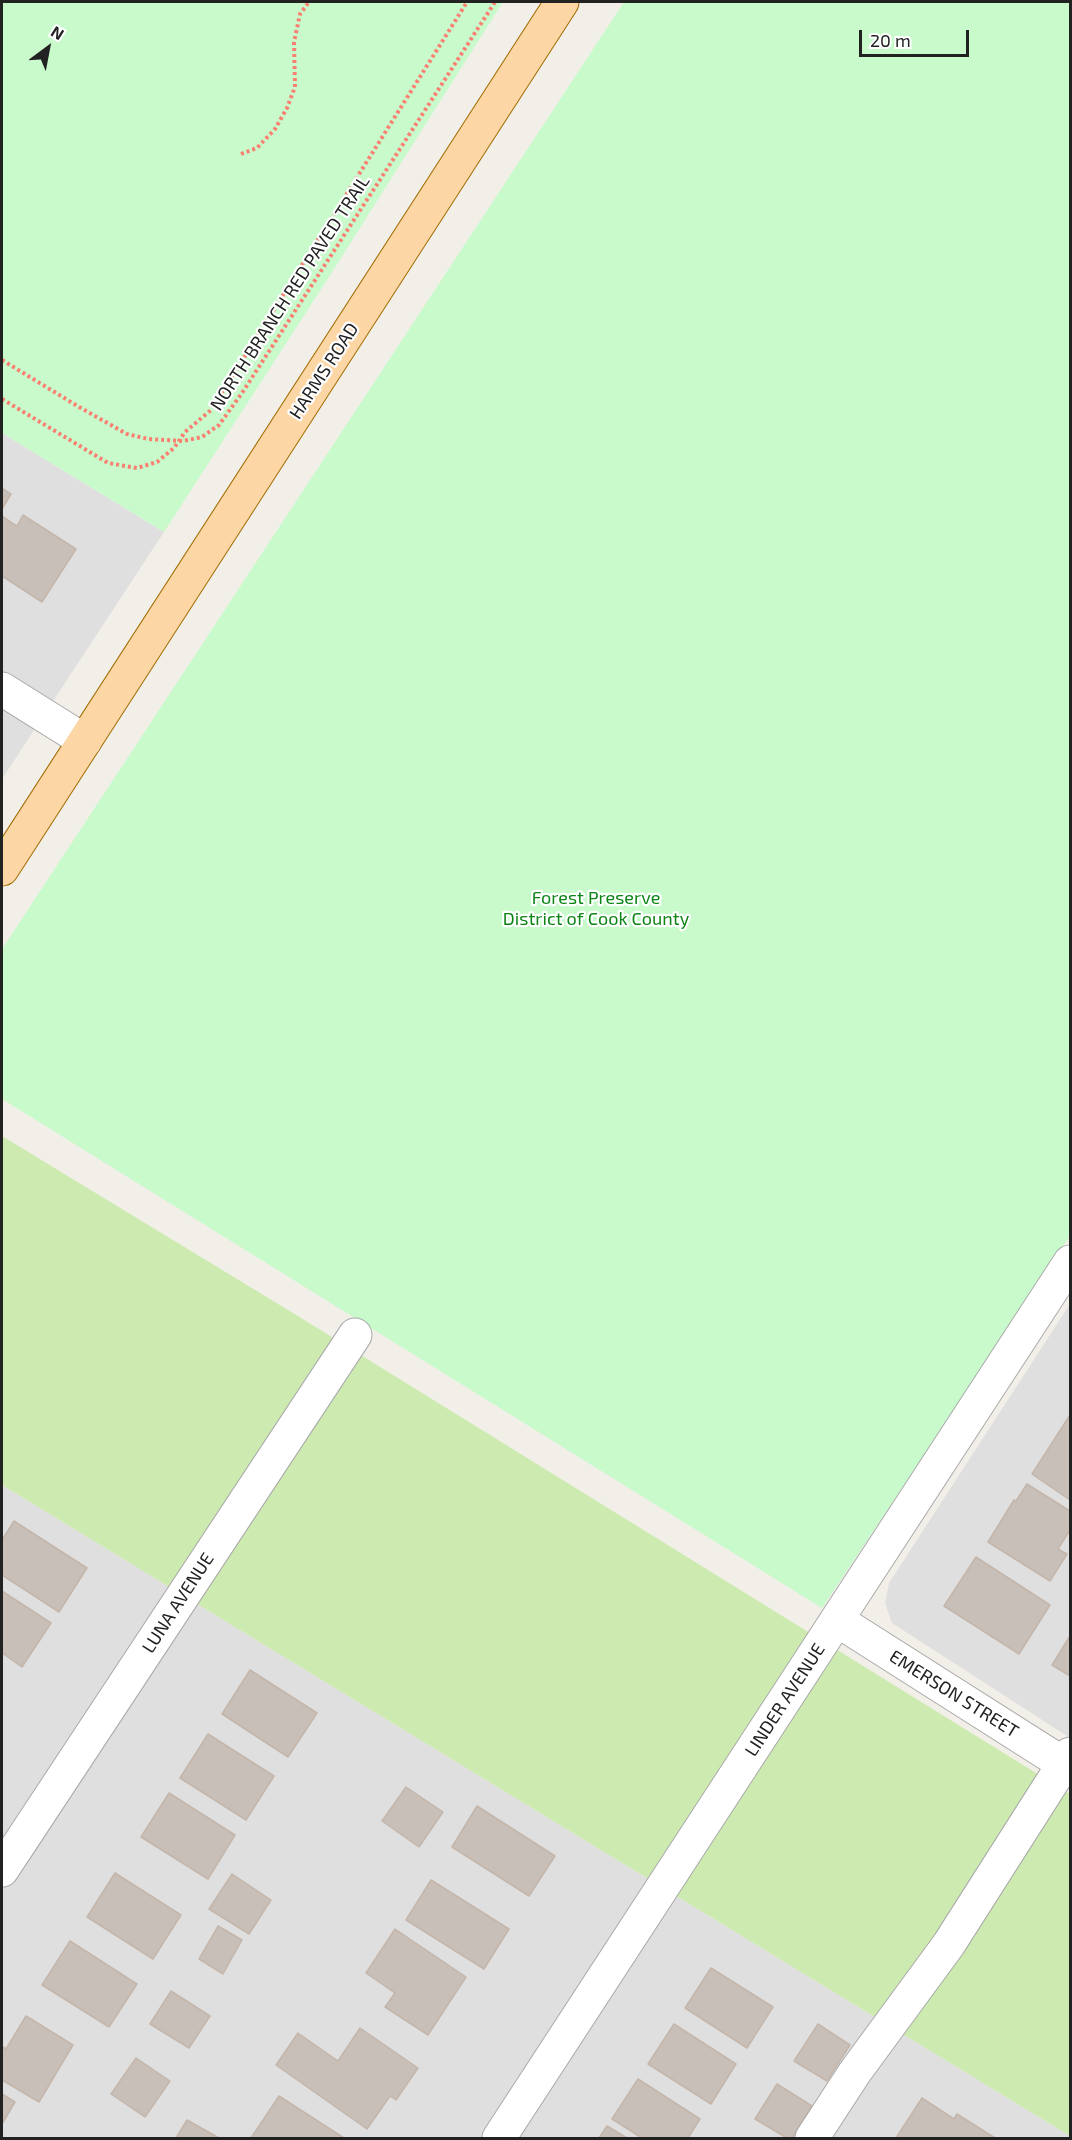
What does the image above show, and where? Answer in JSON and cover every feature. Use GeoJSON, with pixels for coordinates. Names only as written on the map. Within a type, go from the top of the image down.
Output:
{"type":"FeatureCollection","features":[{"type":"Feature","properties":{"kind":"main road","name":"HARMS ROAD"},"geometry":{"type":"LineString","coordinates":[[2,869],[562,2]]}},
{"type":"Feature","properties":{"kind":"street"},"geometry":{"type":"LineString","coordinates":[[2,689],[85,741]]}},
{"type":"Feature","properties":{"kind":"street","name":"LINDER AVENUE"},"geometry":{"type":"LineString","coordinates":[[499,2139],[1071,1262]]}},
{"type":"Feature","properties":{"kind":"street","name":"LUNA AVENUE"},"geometry":{"type":"LineString","coordinates":[[2,1870],[355,1335]]}},
{"type":"Feature","properties":{"kind":"street","name":"EMERSON STREET"},"geometry":{"type":"LineString","coordinates":[[837,1620],[1068,1762]]}},
{"type":"Feature","properties":{"kind":"street"},"geometry":{"type":"LineString","coordinates":[[812,2139],[855,2072],[949,1944],[1068,1762]]}},
{"type":"Feature","properties":{"kind":"path"},"geometry":{"type":"LineString","coordinates":[[241,154],[257,148],[275,129],[287,108],[295,87],[294,42],[300,14],[309,2]]}},
{"type":"Feature","properties":{"kind":"path"},"geometry":{"type":"LineString","coordinates":[[2,399],[108,463],[137,468],[157,462],[174,448],[185,432],[211,410],[467,2]]}},
{"type":"Feature","properties":{"kind":"path","name":"NORTH BRANCH RED PAVED TRAIL"},"geometry":{"type":"LineString","coordinates":[[2,360],[127,434],[148,439],[178,441],[202,437],[219,424],[236,401],[495,2]]}},
{"type":"Feature","properties":{"kind":"shaded area"},"geometry":{"type":"Polygon","coordinates":[[[2,433],[164,532],[2,779],[2,433]]]}},
{"type":"Feature","properties":{"kind":"shaded area"},"geometry":{"type":"Polygon","coordinates":[[[1070,1304],[1070,1738],[892,1623],[885,1603],[889,1583],[1070,1304]]]}},
{"type":"Feature","properties":{"kind":"shaded area"},"geometry":{"type":"Polygon","coordinates":[[[2,1485],[1070,2136],[1070,2138],[2,2138],[2,1485]]]}},
{"type":"Feature","properties":{"kind":"green space"},"geometry":{"type":"Polygon","coordinates":[[[2,2],[503,2],[164,532],[2,433],[2,2]]]}},
{"type":"Feature","properties":{"kind":"green space","name":"Forest Preserve District of Cook County"},"geometry":{"type":"Polygon","coordinates":[[[624,2],[1070,2],[1070,1236],[822,1608],[2,1099],[2,949],[624,2]]]}},
{"type":"Feature","properties":{"kind":"green space"},"geometry":{"type":"Polygon","coordinates":[[[2,1136],[293,1313],[1070,1794],[1070,2136],[2,1485],[2,1136]]]}},
{"type":"Feature","properties":{"kind":"building"},"geometry":{"type":"Polygon","coordinates":[[[2,488],[11,494],[2,509],[2,488]]]}},
{"type":"Feature","properties":{"kind":"building"},"geometry":{"type":"Polygon","coordinates":[[[23,515],[76,549],[42,602],[2,576],[2,516],[17,526],[23,515]]]}},
{"type":"Feature","properties":{"kind":"building"},"geometry":{"type":"Polygon","coordinates":[[[1070,1415],[1070,1500],[1032,1474],[1070,1415]]]}},
{"type":"Feature","properties":{"kind":"building"},"geometry":{"type":"Polygon","coordinates":[[[1027,1484],[1070,1511],[1070,1530],[1058,1549],[1067,1554],[1050,1581],[988,1542],[1014,1500],[1016,1501],[1027,1484]]]}},
{"type":"Feature","properties":{"kind":"building"},"geometry":{"type":"Polygon","coordinates":[[[14,1521],[87,1568],[59,1612],[2,1575],[2,1540],[14,1521]]]}},
{"type":"Feature","properties":{"kind":"building"},"geometry":{"type":"Polygon","coordinates":[[[976,1557],[1050,1605],[1019,1654],[944,1606],[976,1557]]]}},
{"type":"Feature","properties":{"kind":"building"},"geometry":{"type":"Polygon","coordinates":[[[2,1591],[51,1623],[22,1667],[2,1653],[2,1591]]]}},
{"type":"Feature","properties":{"kind":"building"},"geometry":{"type":"Polygon","coordinates":[[[1070,1636],[1070,1676],[1052,1665],[1070,1636]]]}},
{"type":"Feature","properties":{"kind":"building"},"geometry":{"type":"Polygon","coordinates":[[[250,1670],[317,1713],[288,1757],[222,1714],[250,1670]]]}},
{"type":"Feature","properties":{"kind":"building"},"geometry":{"type":"Polygon","coordinates":[[[208,1734],[274,1776],[246,1820],[180,1778],[208,1734]]]}},
{"type":"Feature","properties":{"kind":"building"},"geometry":{"type":"Polygon","coordinates":[[[406,1787],[443,1812],[419,1847],[382,1821],[406,1787]]]}},
{"type":"Feature","properties":{"kind":"building"},"geometry":{"type":"Polygon","coordinates":[[[169,1793],[235,1835],[208,1879],[141,1837],[169,1793]]]}},
{"type":"Feature","properties":{"kind":"building"},"geometry":{"type":"Polygon","coordinates":[[[477,1806],[555,1856],[529,1896],[452,1847],[477,1806]]]}},
{"type":"Feature","properties":{"kind":"building"},"geometry":{"type":"Polygon","coordinates":[[[115,1873],[181,1915],[153,1959],[87,1917],[115,1873]]]}},
{"type":"Feature","properties":{"kind":"building"},"geometry":{"type":"Polygon","coordinates":[[[232,1874],[271,1900],[249,1934],[209,1909],[232,1874]]]}},
{"type":"Feature","properties":{"kind":"building"},"geometry":{"type":"Polygon","coordinates":[[[431,1880],[509,1929],[484,1969],[406,1920],[431,1880]]]}},
{"type":"Feature","properties":{"kind":"building"},"geometry":{"type":"Polygon","coordinates":[[[218,1926],[242,1940],[223,1974],[199,1959],[218,1926]]]}},
{"type":"Feature","properties":{"kind":"building"},"geometry":{"type":"Polygon","coordinates":[[[395,1929],[466,1977],[428,2035],[385,2007],[395,1993],[366,1973],[395,1929]]]}},
{"type":"Feature","properties":{"kind":"building"},"geometry":{"type":"Polygon","coordinates":[[[70,1941],[137,1984],[109,2027],[42,1985],[70,1941]]]}},
{"type":"Feature","properties":{"kind":"building"},"geometry":{"type":"Polygon","coordinates":[[[711,1968],[773,2007],[747,2048],[685,2008],[711,1968]]]}},
{"type":"Feature","properties":{"kind":"building"},"geometry":{"type":"Polygon","coordinates":[[[171,1991],[210,2016],[189,2048],[150,2024],[171,1991]]]}},
{"type":"Feature","properties":{"kind":"building"},"geometry":{"type":"Polygon","coordinates":[[[26,2016],[73,2045],[39,2102],[2,2080],[2,2046],[6,2049],[26,2016]]]}},
{"type":"Feature","properties":{"kind":"building"},"geometry":{"type":"Polygon","coordinates":[[[674,2024],[736,2064],[711,2104],[648,2064],[674,2024]]]}},
{"type":"Feature","properties":{"kind":"building"},"geometry":{"type":"Polygon","coordinates":[[[818,2024],[850,2045],[827,2081],[794,2061],[818,2024]]]}},
{"type":"Feature","properties":{"kind":"building"},"geometry":{"type":"Polygon","coordinates":[[[360,2028],[418,2068],[396,2100],[390,2096],[367,2129],[276,2065],[298,2033],[338,2061],[360,2028]]]}},
{"type":"Feature","properties":{"kind":"building"},"geometry":{"type":"Polygon","coordinates":[[[136,2058],[170,2081],[145,2117],[111,2094],[136,2058]]]}},
{"type":"Feature","properties":{"kind":"building"},"geometry":{"type":"Polygon","coordinates":[[[638,2079],[700,2119],[688,2138],[642,2138],[612,2119],[638,2079]]]}},
{"type":"Feature","properties":{"kind":"building"},"geometry":{"type":"Polygon","coordinates":[[[777,2084],[812,2106],[792,2138],[787,2138],[755,2119],[777,2084]]]}},
{"type":"Feature","properties":{"kind":"building"},"geometry":{"type":"Polygon","coordinates":[[[2,2094],[15,2102],[2,2124],[2,2094]]]}},
{"type":"Feature","properties":{"kind":"building"},"geometry":{"type":"Polygon","coordinates":[[[279,2096],[344,2138],[251,2138],[279,2096]]]}},
{"type":"Feature","properties":{"kind":"building"},"geometry":{"type":"Polygon","coordinates":[[[922,2098],[954,2119],[957,2114],[995,2138],[896,2138],[922,2098]]]}},
{"type":"Feature","properties":{"kind":"building"},"geometry":{"type":"Polygon","coordinates":[[[187,2120],[219,2138],[176,2138],[187,2120]]]}},
{"type":"Feature","properties":{"kind":"building"},"geometry":{"type":"Polygon","coordinates":[[[607,2126],[627,2138],[599,2138],[607,2126]]]}}]}
